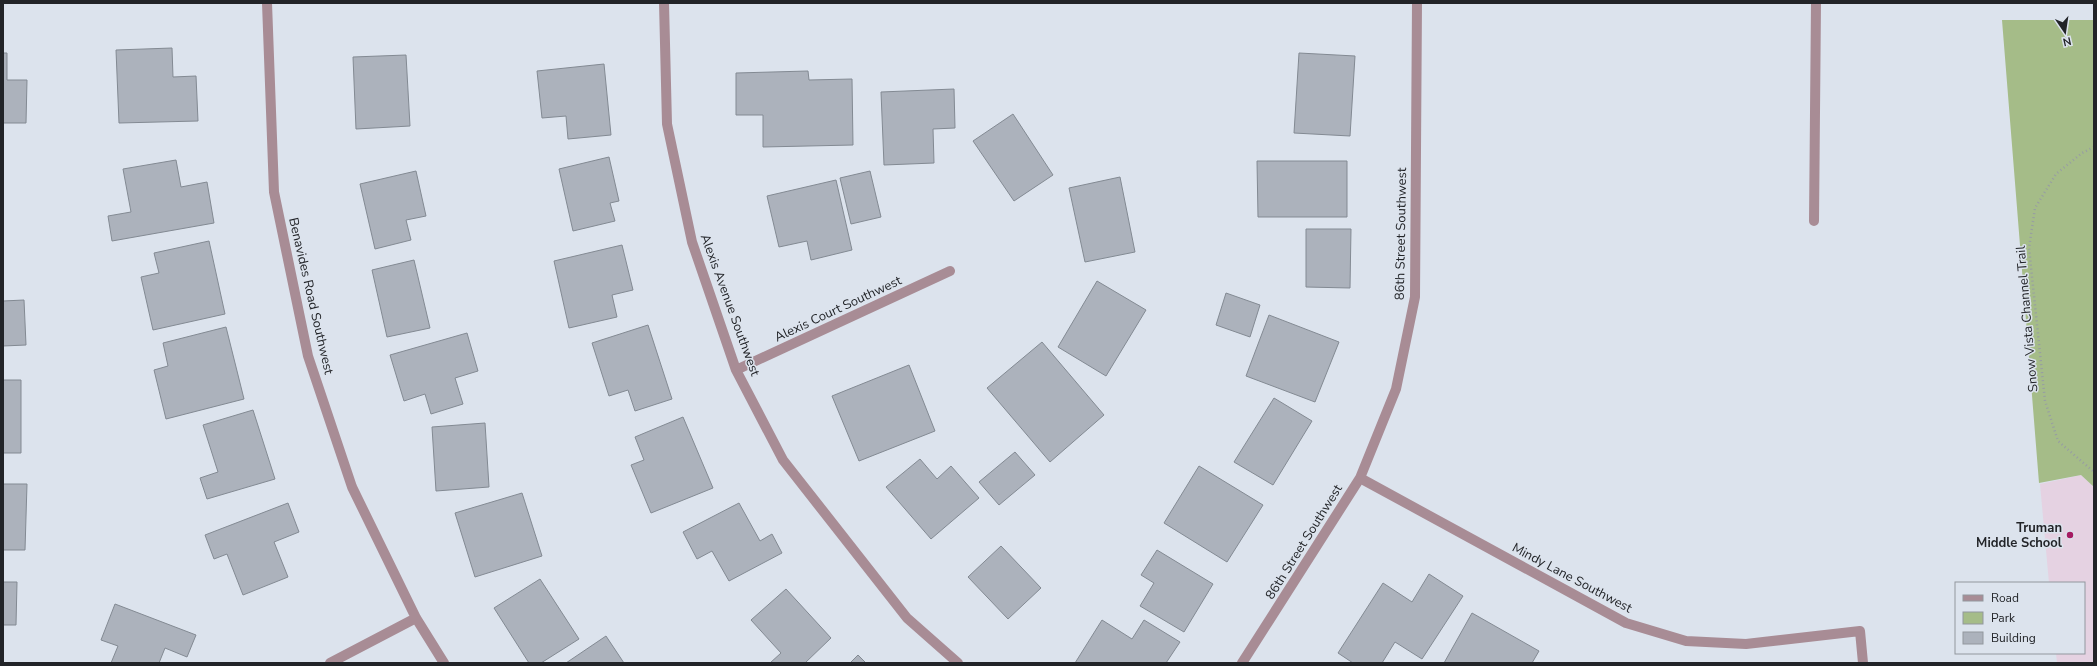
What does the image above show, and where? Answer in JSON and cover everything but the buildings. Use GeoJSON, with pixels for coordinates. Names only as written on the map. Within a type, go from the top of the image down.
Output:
{"type":"FeatureCollection","features":[{"type":"Feature","properties":{"kind":"street","name":"Benavides Road Southwest"},"geometry":{"type":"LineString","coordinates":[[267,3],[274,192],[308,356],[352,487],[416,618],[444,663]]}},
{"type":"Feature","properties":{"kind":"street","name":"Alexis Avenue Southwest"},"geometry":{"type":"LineString","coordinates":[[664,3],[667,124],[692,242],[736,370],[783,460],[907,618],[958,663]]}},
{"type":"Feature","properties":{"kind":"street","name":"86th Street Southwest"},"geometry":{"type":"LineString","coordinates":[[1242,663],[1360,478],[1396,389],[1415,297],[1417,3]]}},
{"type":"Feature","properties":{"kind":"street"},"geometry":{"type":"LineString","coordinates":[[1814,221],[1816,3]]}},
{"type":"Feature","properties":{"kind":"street","name":"Alexis Court Southwest"},"geometry":{"type":"LineString","coordinates":[[736,370],[950,272]]}},
{"type":"Feature","properties":{"kind":"street","name":"Mindy Lane Southwest"},"geometry":{"type":"LineString","coordinates":[[1360,478],[1626,623],[1686,641],[1746,644],[1860,631],[1863,663]]}},
{"type":"Feature","properties":{"kind":"street"},"geometry":{"type":"LineString","coordinates":[[330,663],[416,618]]}},
{"type":"Feature","properties":{"kind":"path","name":"Snow Vista Channel Trail"},"geometry":{"type":"LineString","coordinates":[[2094,147],[2082,153],[2056,174],[2035,208],[2029,248],[2044,401],[2058,441],[2094,472]]}},
{"type":"Feature","properties":{"kind":"shaded area","name":"Truman Middle School"},"geometry":{"type":"Polygon","coordinates":[[[2081,475],[2094,487],[2094,663],[2057,663],[2056,654],[2085,654],[2085,582],[2049,582],[2040,484],[2081,475]]]}},
{"type":"Feature","properties":{"kind":"green space"},"geometry":{"type":"Polygon","coordinates":[[[2002,20],[2094,20],[2094,487],[2081,475],[2039,483],[2002,20]]]}},
{"type":"Feature","properties":{"kind":"place","name":"Truman Middle School"},"geometry":{"type":"Point","coordinates":[2070,535]}}]}
